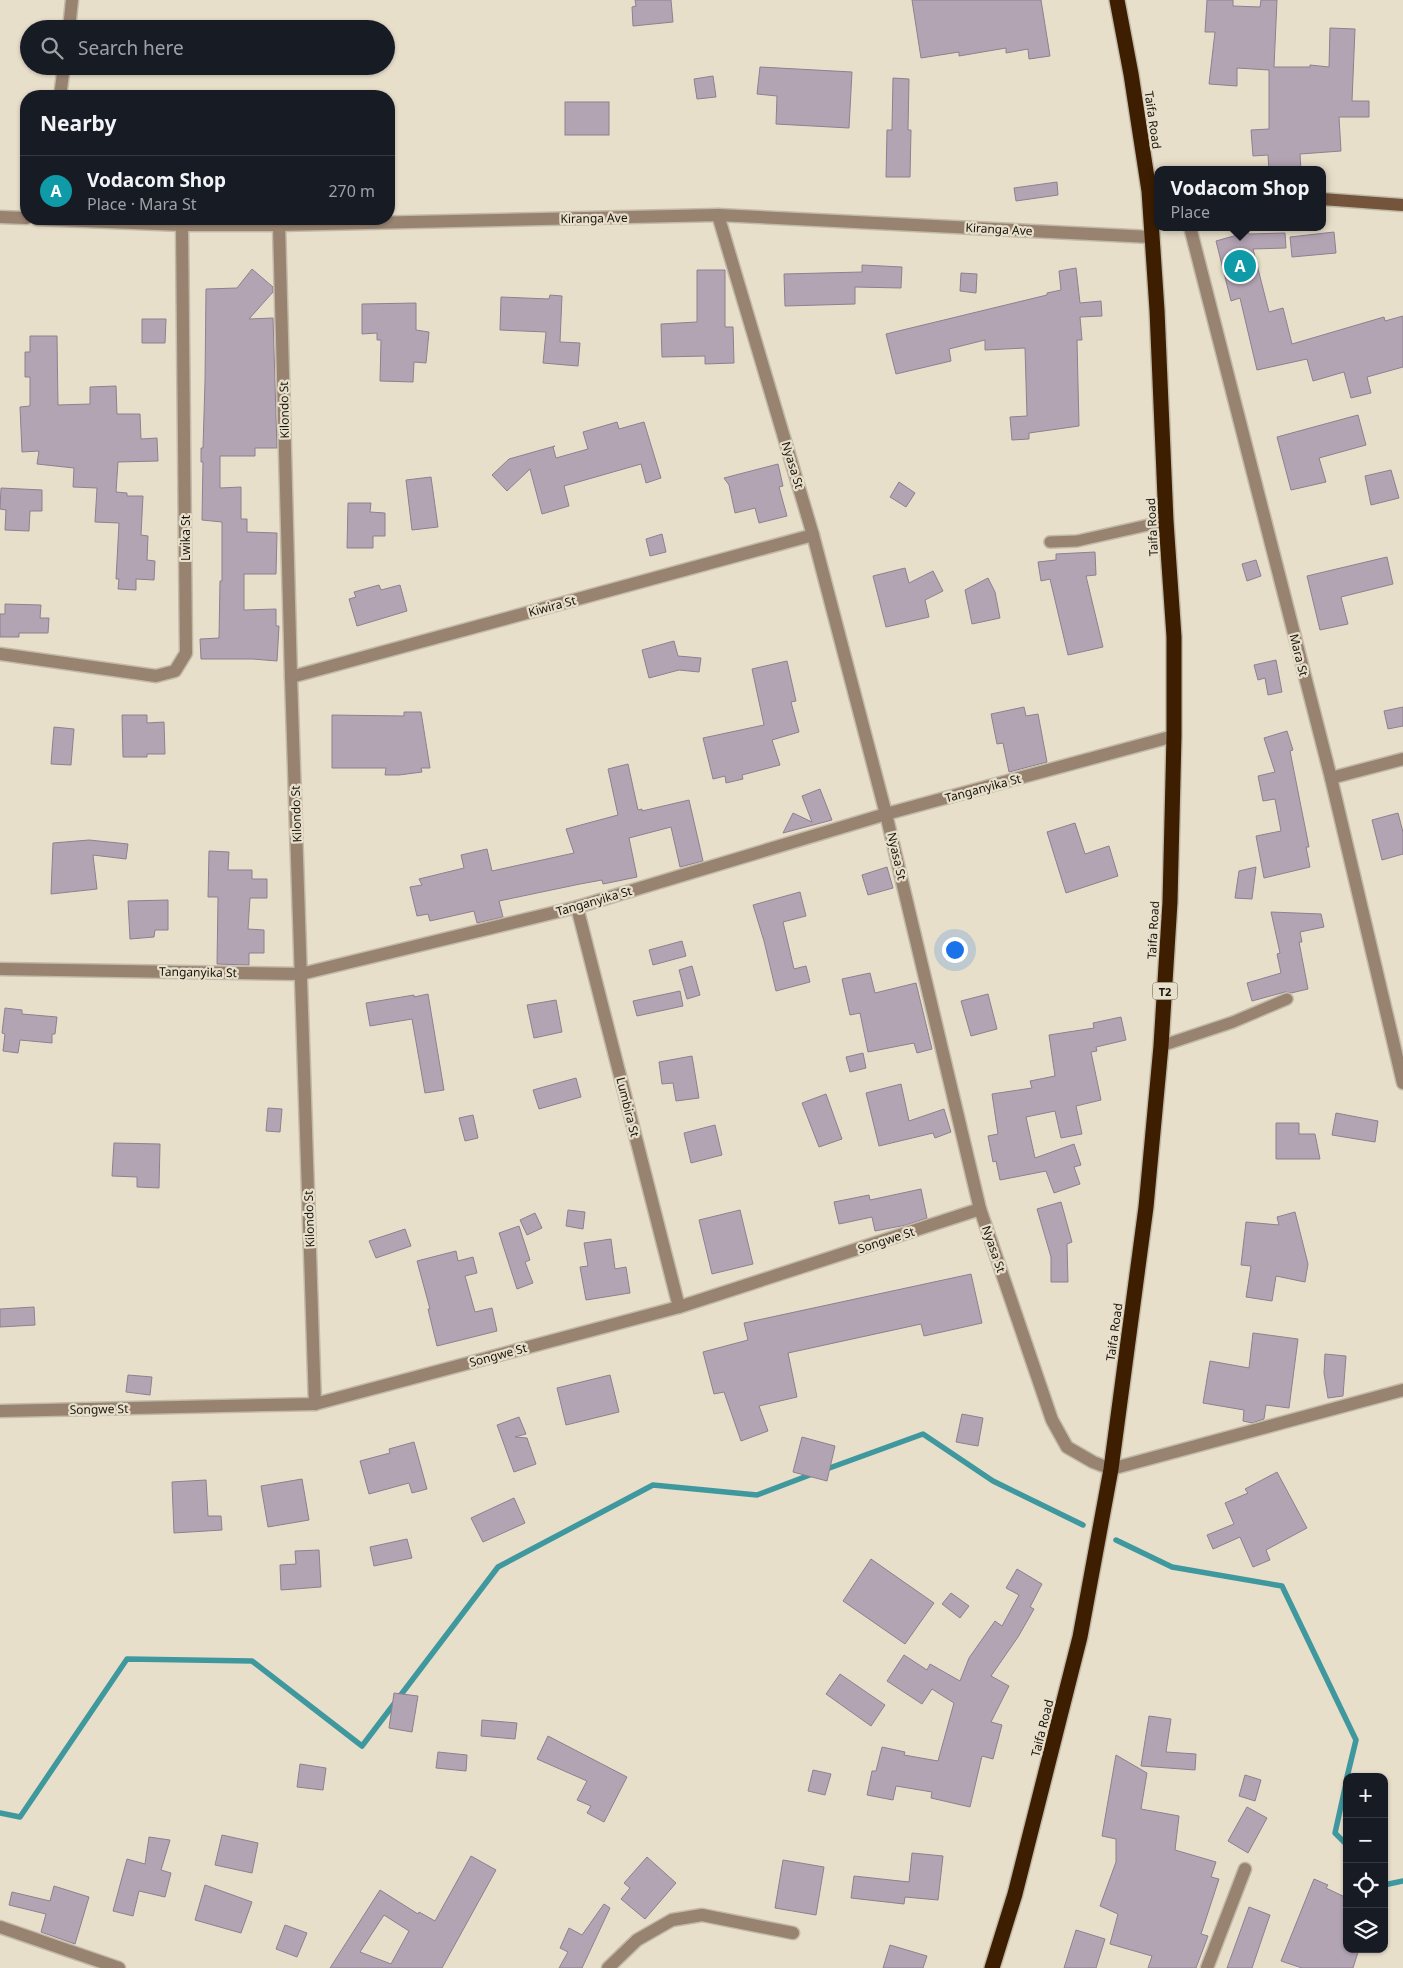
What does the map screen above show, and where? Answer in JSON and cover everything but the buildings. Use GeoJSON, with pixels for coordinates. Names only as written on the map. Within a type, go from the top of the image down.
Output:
{"type":"FeatureCollection","features":[{"type":"Feature","properties":{"kind":"highway","name":"Taifa Road"},"geometry":{"type":"LineString","coordinates":[[992,1968],[1015,1894],[1080,1637],[1111,1469],[1146,1207],[1161,1046],[1170,902],[1174,637],[1166,521],[1157,310],[1151,237],[1153,190],[1117,0]]}},
{"type":"Feature","properties":{"kind":"street"},"geometry":{"type":"LineString","coordinates":[[69,20],[72,0]]}},
{"type":"Feature","properties":{"kind":"street"},"geometry":{"type":"LineString","coordinates":[[61,90],[63,75]]}},
{"type":"Feature","properties":{"kind":"street"},"geometry":{"type":"LineString","coordinates":[[1326,199],[1403,205]]}},
{"type":"Feature","properties":{"kind":"street","name":"Kiranga Ave"},"geometry":{"type":"LineString","coordinates":[[395,222],[718,215],[1151,237]]}},
{"type":"Feature","properties":{"kind":"street","name":"Nyasa St"},"geometry":{"type":"LineString","coordinates":[[718,215],[813,534],[886,814],[980,1209],[1052,1420],[1067,1447],[1093,1462],[1111,1469]]}},
{"type":"Feature","properties":{"kind":"street"},"geometry":{"type":"LineString","coordinates":[[0,216],[20,218]]}},
{"type":"Feature","properties":{"kind":"street","name":"Kiranga Ave"},"geometry":{"type":"LineString","coordinates":[[182,225],[279,225]]}},
{"type":"Feature","properties":{"kind":"street","name":"Lwika St"},"geometry":{"type":"LineString","coordinates":[[0,654],[156,676],[175,671],[186,653],[182,225]]}},
{"type":"Feature","properties":{"kind":"street","name":"Kilondo St"},"geometry":{"type":"LineString","coordinates":[[279,225],[291,677],[315,1404]]}},
{"type":"Feature","properties":{"kind":"street","name":"Mara St"},"geometry":{"type":"LineString","coordinates":[[1191,231],[1331,778],[1403,1083]]}},
{"type":"Feature","properties":{"kind":"street","name":"Kiwira St"},"geometry":{"type":"LineString","coordinates":[[291,677],[813,534]]}},
{"type":"Feature","properties":{"kind":"street","name":"Tanganyika St"},"geometry":{"type":"LineString","coordinates":[[0,969],[301,974],[577,907],[886,814],[1174,736]]}},
{"type":"Feature","properties":{"kind":"street"},"geometry":{"type":"LineString","coordinates":[[1331,778],[1403,759]]}},
{"type":"Feature","properties":{"kind":"street","name":"Lumbira St"},"geometry":{"type":"LineString","coordinates":[[577,907],[679,1307]]}},
{"type":"Feature","properties":{"kind":"street","name":"Songwe St"},"geometry":{"type":"LineString","coordinates":[[0,1411],[315,1404],[679,1307],[980,1209]]}},
{"type":"Feature","properties":{"kind":"street"},"geometry":{"type":"LineString","coordinates":[[1111,1469],[1403,1390]]}},
{"type":"Feature","properties":{"kind":"street"},"geometry":{"type":"LineString","coordinates":[[1207,1968],[1245,1869]]}},
{"type":"Feature","properties":{"kind":"street"},"geometry":{"type":"LineString","coordinates":[[608,1968],[637,1940],[672,1920],[702,1915],[793,1934]]}},
{"type":"Feature","properties":{"kind":"street"},"geometry":{"type":"LineString","coordinates":[[0,1926],[119,1968]]}},
{"type":"Feature","properties":{"kind":"lane"},"geometry":{"type":"LineString","coordinates":[[1050,542],[1077,541],[1166,521]]}},
{"type":"Feature","properties":{"kind":"lane"},"geometry":{"type":"LineString","coordinates":[[1161,1046],[1233,1022],[1287,999]]}},
{"type":"Feature","properties":{"kind":"waterway"},"geometry":{"type":"LineString","coordinates":[[824,1470],[923,1434],[993,1481],[1083,1525]]}},
{"type":"Feature","properties":{"kind":"waterway"},"geometry":{"type":"LineString","coordinates":[[0,1813],[20,1817],[127,1659],[252,1661],[362,1746],[498,1567],[653,1485],[757,1495],[815,1473]]}},
{"type":"Feature","properties":{"kind":"waterway"},"geometry":{"type":"LineString","coordinates":[[1116,1540],[1172,1567],[1282,1586],[1356,1740],[1348,1773]]}},
{"type":"Feature","properties":{"kind":"waterway"},"geometry":{"type":"LineString","coordinates":[[1343,1797],[1335,1833],[1343,1841]]}},
{"type":"Feature","properties":{"kind":"waterway"},"geometry":{"type":"LineString","coordinates":[[1388,1884],[1403,1881]]}},
{"type":"Feature","properties":{"kind":"place","name":"Vodacom Shop"},"geometry":{"type":"Point","coordinates":[1240,266]}}]}
